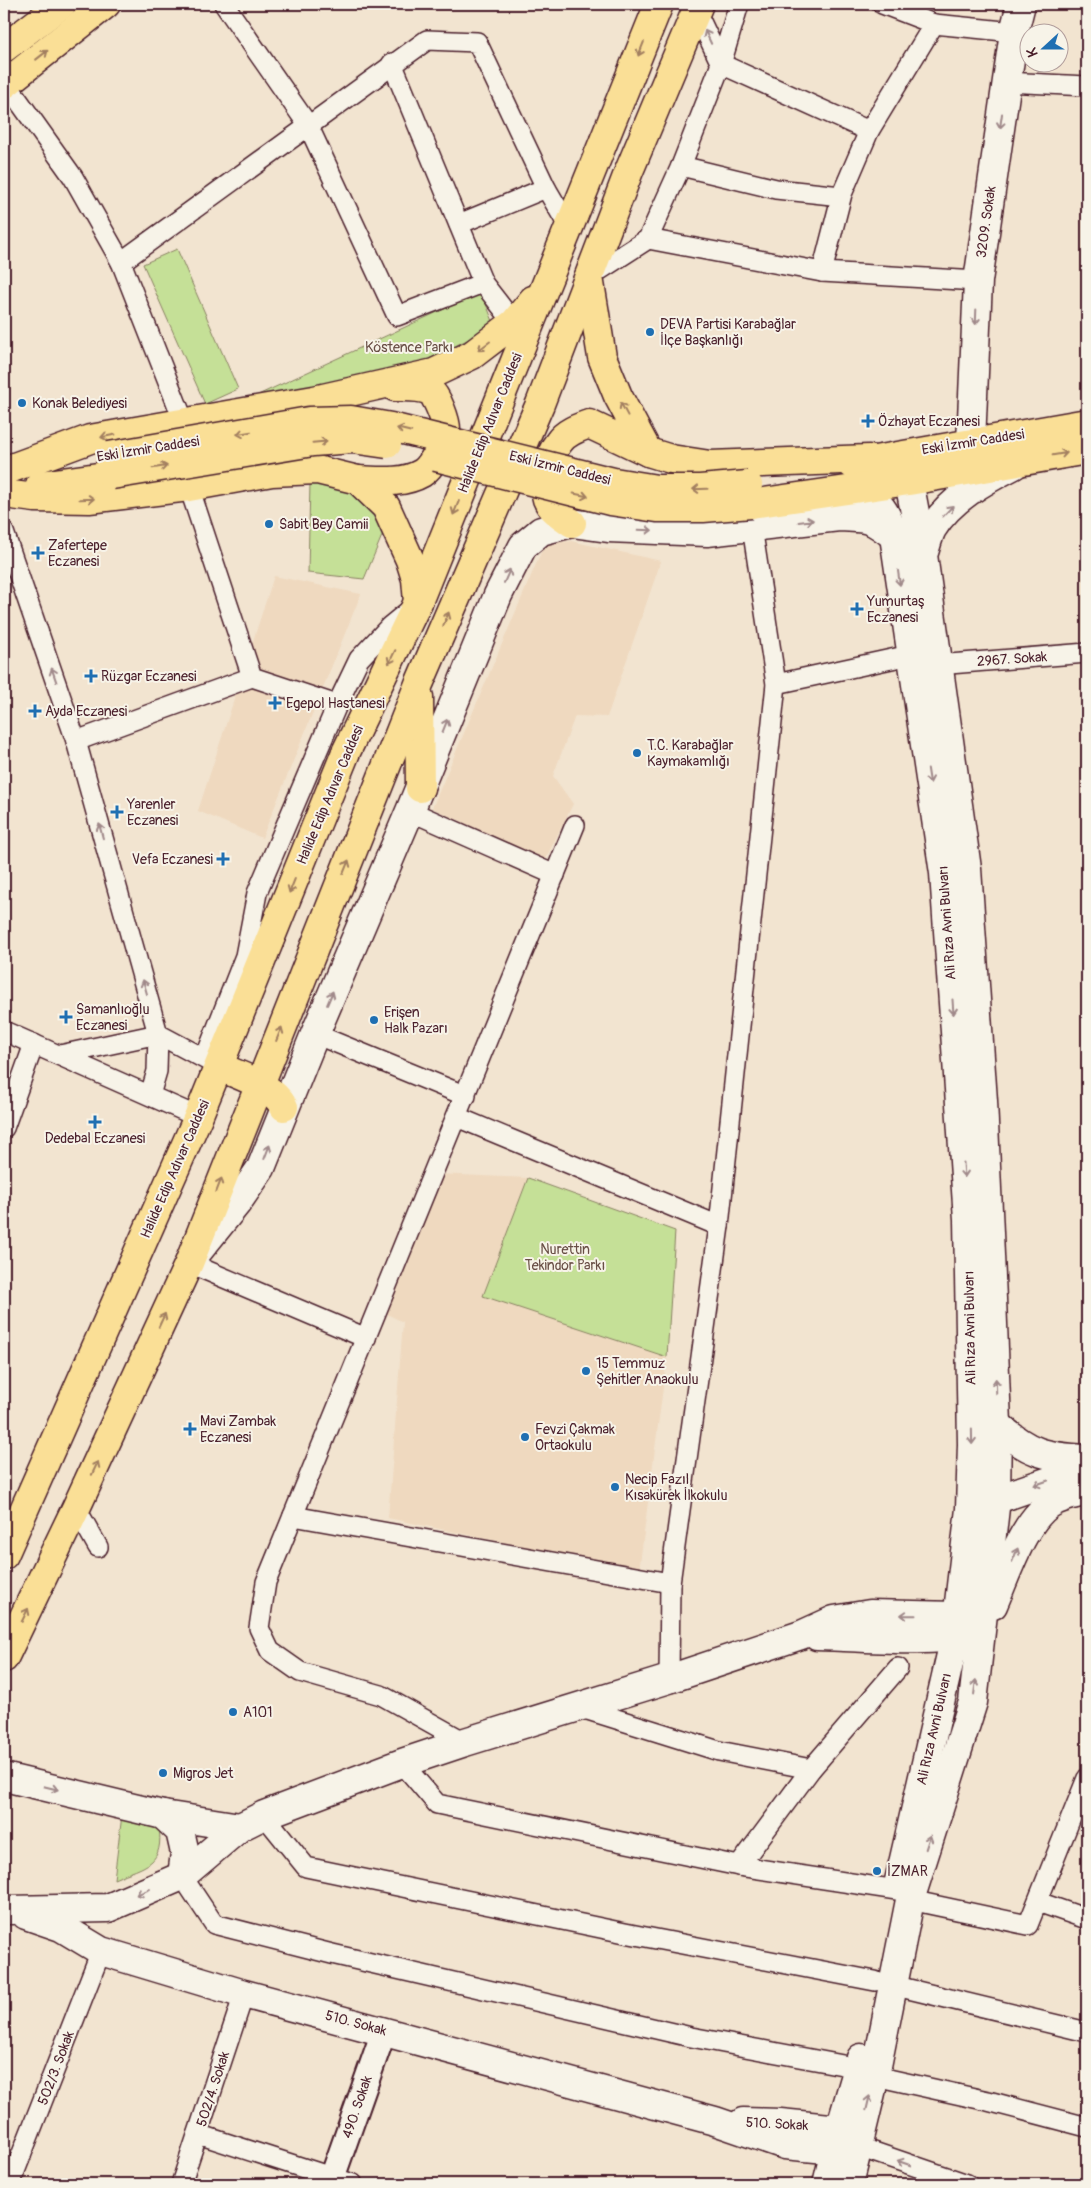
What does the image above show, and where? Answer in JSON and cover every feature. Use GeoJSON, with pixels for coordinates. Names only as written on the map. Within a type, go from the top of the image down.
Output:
{"type":"FeatureCollection","features":[{"type":"Feature","properties":{"kind":"main road"},"geometry":{"type":"LineString","coordinates":[[4,48],[62,4]]}},
{"type":"Feature","properties":{"kind":"main road"},"geometry":{"type":"LineString","coordinates":[[5,84],[106,4]]}},
{"type":"Feature","properties":{"kind":"main road","name":"Halide Edip Adıvar Caddesi"},"geometry":{"type":"LineString","coordinates":[[4,1555],[198,1117],[212,1063],[346,752],[418,602],[544,288],[570,229],[659,4]]}},
{"type":"Feature","properties":{"kind":"main road","name":"3209. Sokak"},"geometry":{"type":"LineString","coordinates":[[972,442],[978,281],[1014,32],[1021,4]]}},
{"type":"Feature","properties":{"kind":"main road"},"geometry":{"type":"LineString","coordinates":[[4,1658],[76,1508],[189,1263],[258,1085],[419,684],[476,548],[540,404],[629,171],[697,7]]}},
{"type":"Feature","properties":{"kind":"main road"},"geometry":{"type":"LineString","coordinates":[[589,277],[602,357],[618,396],[648,452]]}},
{"type":"Feature","properties":{"kind":"main road"},"geometry":{"type":"LineString","coordinates":[[5,481],[90,439],[314,400],[434,373],[472,355],[514,323],[544,288]]}},
{"type":"Feature","properties":{"kind":"main road"},"geometry":{"type":"LineString","coordinates":[[5,481],[35,498],[89,499],[189,487],[272,472],[317,470],[358,480],[384,481],[408,479],[424,472],[435,459],[446,429],[439,403],[430,391],[418,388],[373,387]]}},
{"type":"Feature","properties":{"kind":"main road"},"geometry":{"type":"LineString","coordinates":[[494,414],[520,401],[540,404],[589,424],[648,452],[671,459],[710,465],[869,459],[888,464],[903,473],[909,482]]}},
{"type":"Feature","properties":{"kind":"main road"},"geometry":{"type":"LineString","coordinates":[[572,523],[554,511],[547,499],[544,481],[553,453],[559,442],[572,430],[589,424]]}},
{"type":"Feature","properties":{"kind":"main road","name":"Eski İzmir Caddesi"},"geometry":{"type":"LineString","coordinates":[[750,505],[813,474],[869,459],[1087,424]]}},
{"type":"Feature","properties":{"kind":"main road","name":"Eski İzmir Caddesi"},"geometry":{"type":"LineString","coordinates":[[5,481],[110,466],[352,439],[388,444],[572,493],[610,501],[666,508],[703,508],[750,505],[909,482],[1087,450]]}},
{"type":"Feature","properties":{"kind":"main road","name":"Ali Rıza Avni Bulvarı"},"geometry":{"type":"LineString","coordinates":[[923,555],[932,529],[966,493],[1022,461]]}},
{"type":"Feature","properties":{"kind":"main road"},"geometry":{"type":"LineString","coordinates":[[358,480],[386,507],[418,543],[436,558],[452,562],[476,548]]}},
{"type":"Feature","properties":{"kind":"main road","name":"Ali Rıza Avni Bulvarı"},"geometry":{"type":"LineString","coordinates":[[903,1895],[973,1702],[982,1632],[987,1508],[997,1424],[983,1101],[967,869],[923,555],[909,482]]}},
{"type":"Feature","properties":{"kind":"main road","name":"Ali Rıza Avni Bulvarı"},"geometry":{"type":"LineString","coordinates":[[827,2184],[845,2142],[867,2072],[956,1627],[987,1508],[972,1444],[968,1219],[944,873],[910,655],[894,536],[888,517],[877,502],[862,494],[841,492]]}},
{"type":"Feature","properties":{"kind":"main road"},"geometry":{"type":"LineString","coordinates":[[189,1263],[237,1203],[261,1168],[284,1107],[415,799],[498,596],[523,546],[541,531],[572,523],[608,528],[707,532],[750,505],[840,517],[862,518],[875,521],[894,536]]}},
{"type":"Feature","properties":{"kind":"main road"},"geometry":{"type":"LineString","coordinates":[[386,507],[410,560],[416,579],[418,602]]}},
{"type":"Feature","properties":{"kind":"main road"},"geometry":{"type":"LineString","coordinates":[[415,799],[419,684]]}},
{"type":"Feature","properties":{"kind":"main road"},"geometry":{"type":"LineString","coordinates":[[212,1063],[258,1085],[279,1098],[284,1107]]}},
{"type":"Feature","properties":{"kind":"main road"},"geometry":{"type":"LineString","coordinates":[[997,1424],[1015,1442],[1039,1453],[1066,1458],[1087,1459]]}},
{"type":"Feature","properties":{"kind":"main road"},"geometry":{"type":"LineString","coordinates":[[987,1508],[1087,1468]]}},
{"type":"Feature","properties":{"kind":"main road"},"geometry":{"type":"LineString","coordinates":[[987,1508],[1056,1501],[1087,1491]]}},
{"type":"Feature","properties":{"kind":"main road"},"geometry":{"type":"LineString","coordinates":[[7,1909],[108,1908],[182,1876],[252,1821],[402,1763],[801,1635],[834,1620],[870,1614],[982,1632],[1020,1542],[1037,1516],[1056,1501]]}},
{"type":"Feature","properties":{"kind":"main road"},"geometry":{"type":"LineString","coordinates":[[4,1776],[163,1815],[252,1821]]}},
{"type":"Feature","properties":{"kind":"main road"},"geometry":{"type":"LineString","coordinates":[[163,1815],[180,1831],[185,1853],[182,1876]]}},
{"type":"Feature","properties":{"kind":"main road"},"geometry":{"type":"LineString","coordinates":[[101,1951],[108,1908]]}},
{"type":"Feature","properties":{"kind":"main road","name":"510. Sokak"},"geometry":{"type":"LineString","coordinates":[[7,1909],[61,1927],[101,1951],[244,1994],[384,2030],[715,2122],[785,2145],[845,2142]]}},
{"type":"Feature","properties":{"kind":"main road","name":"510. Sokak"},"geometry":{"type":"LineString","coordinates":[[715,2122],[780,2123],[845,2142]]}},
{"type":"Feature","properties":{"kind":"main road","name":"Ali Rıza Avni Bulvarı"},"geometry":{"type":"LineString","coordinates":[[845,2142],[848,2184]]}},
{"type":"Feature","properties":{"kind":"main road"},"geometry":{"type":"LineString","coordinates":[[785,2145],[816,2169],[822,2184]]}},
{"type":"Feature","properties":{"kind":"street"},"geometry":{"type":"LineString","coordinates":[[224,4],[308,125],[398,316],[483,283]]}},
{"type":"Feature","properties":{"kind":"street"},"geometry":{"type":"LineString","coordinates":[[589,277],[648,239],[721,64],[739,4]]}},
{"type":"Feature","properties":{"kind":"street"},"geometry":{"type":"LineString","coordinates":[[882,4],[934,24],[1014,32]]}},
{"type":"Feature","properties":{"kind":"street"},"geometry":{"type":"LineString","coordinates":[[697,7],[721,64],[869,131]]}},
{"type":"Feature","properties":{"kind":"street"},"geometry":{"type":"LineString","coordinates":[[822,272],[842,196],[869,131],[934,24]]}},
{"type":"Feature","properties":{"kind":"street"},"geometry":{"type":"LineString","coordinates":[[121,262],[426,40],[477,42],[546,188],[570,229]]}},
{"type":"Feature","properties":{"kind":"street"},"geometry":{"type":"LineString","coordinates":[[392,63],[483,283],[514,323]]}},
{"type":"Feature","properties":{"kind":"street"},"geometry":{"type":"LineString","coordinates":[[1007,82],[1087,86]]}},
{"type":"Feature","properties":{"kind":"street"},"geometry":{"type":"LineString","coordinates":[[5,84],[73,177],[121,262],[184,422]]}},
{"type":"Feature","properties":{"kind":"street"},"geometry":{"type":"LineString","coordinates":[[680,166],[776,189],[842,196]]}},
{"type":"Feature","properties":{"kind":"street"},"geometry":{"type":"LineString","coordinates":[[459,224],[546,188]]}},
{"type":"Feature","properties":{"kind":"street"},"geometry":{"type":"LineString","coordinates":[[648,239],[822,272],[978,281]]}},
{"type":"Feature","properties":{"kind":"street"},"geometry":{"type":"LineString","coordinates":[[189,487],[252,677]]}},
{"type":"Feature","properties":{"kind":"street"},"geometry":{"type":"LineString","coordinates":[[668,1679],[670,1583],[719,1226],[776,684],[750,505]]}},
{"type":"Feature","properties":{"kind":"street"},"geometry":{"type":"LineString","coordinates":[[4,532],[76,740],[158,1034],[157,1071],[150,1095]]}},
{"type":"Feature","properties":{"kind":"street"},"geometry":{"type":"LineString","coordinates":[[60,1055],[158,1034],[212,1063],[245,956],[257,893],[337,706],[359,659],[390,626],[418,602]]}},
{"type":"Feature","properties":{"kind":"street","name":"2967. Sokak"},"geometry":{"type":"LineString","coordinates":[[937,665],[1087,653]]}},
{"type":"Feature","properties":{"kind":"street"},"geometry":{"type":"LineString","coordinates":[[776,684],[910,655]]}},
{"type":"Feature","properties":{"kind":"street"},"geometry":{"type":"LineString","coordinates":[[76,740],[252,677],[337,706]]}},
{"type":"Feature","properties":{"kind":"street"},"geometry":{"type":"LineString","coordinates":[[415,799],[555,875]]}},
{"type":"Feature","properties":{"kind":"street"},"geometry":{"type":"LineString","coordinates":[[465,1742],[381,1695],[300,1672],[270,1652],[259,1628],[266,1582],[575,825]]}},
{"type":"Feature","properties":{"kind":"street"},"geometry":{"type":"LineString","coordinates":[[4,1030],[198,1117]]}},
{"type":"Feature","properties":{"kind":"street"},"geometry":{"type":"LineString","coordinates":[[315,1034],[466,1096]]}},
{"type":"Feature","properties":{"kind":"street"},"geometry":{"type":"LineString","coordinates":[[4,1128],[34,1044]]}},
{"type":"Feature","properties":{"kind":"street"},"geometry":{"type":"LineString","coordinates":[[457,1117],[719,1226]]}},
{"type":"Feature","properties":{"kind":"street"},"geometry":{"type":"LineString","coordinates":[[189,1263],[366,1338]]}},
{"type":"Feature","properties":{"kind":"street"},"geometry":{"type":"LineString","coordinates":[[76,1508],[98,1547]]}},
{"type":"Feature","properties":{"kind":"street"},"geometry":{"type":"LineString","coordinates":[[293,1516],[670,1583]]}},
{"type":"Feature","properties":{"kind":"street"},"geometry":{"type":"LineString","coordinates":[[739,1866],[811,1769],[898,1668]]}},
{"type":"Feature","properties":{"kind":"street"},"geometry":{"type":"LineString","coordinates":[[578,1707],[719,1751],[811,1769]]}},
{"type":"Feature","properties":{"kind":"street"},"geometry":{"type":"LineString","coordinates":[[402,1763],[437,1804],[739,1866],[903,1895],[1028,1926],[1087,1778]]}},
{"type":"Feature","properties":{"kind":"street"},"geometry":{"type":"LineString","coordinates":[[252,1821],[306,1867],[625,1933],[884,1983],[1087,2032]]}},
{"type":"Feature","properties":{"kind":"street"},"geometry":{"type":"LineString","coordinates":[[182,1876],[214,1924],[332,1954],[691,2037],[867,2072],[1087,2127]]}},
{"type":"Feature","properties":{"kind":"street"},"geometry":{"type":"LineString","coordinates":[[1038,1902],[1087,1919]]}},
{"type":"Feature","properties":{"kind":"street","name":"502/3. Sokak"},"geometry":{"type":"LineString","coordinates":[[10,2184],[101,1951]]}},
{"type":"Feature","properties":{"kind":"street","name":"502/4. Sokak"},"geometry":{"type":"LineString","coordinates":[[181,2184],[244,1994]]}},
{"type":"Feature","properties":{"kind":"street","name":"490. Sokak"},"geometry":{"type":"LineString","coordinates":[[339,2182],[384,2030]]}},
{"type":"Feature","properties":{"kind":"street"},"geometry":{"type":"LineString","coordinates":[[198,2134],[339,2182]]}},
{"type":"Feature","properties":{"kind":"street","name":"510. Sokak"},"geometry":{"type":"LineString","coordinates":[[845,2142],[967,2184]]}},
{"type":"Feature","properties":{"kind":"shaded area"},"geometry":{"type":"Polygon","coordinates":[[[571,541],[661,561],[607,717],[575,716],[553,776],[573,804],[545,860],[432,808],[545,543],[571,541]]]}},
{"type":"Feature","properties":{"kind":"shaded area","name":"Egepol Hastanesi"},"geometry":{"type":"Polygon","coordinates":[[[274,576],[361,594],[262,838],[198,811],[274,576]]]}},
{"type":"Feature","properties":{"kind":"shaded area","name":"Fevzi Çakmak Ortaokulu"},"geometry":{"type":"Polygon","coordinates":[[[437,1174],[528,1178],[484,1296],[667,1357],[639,1571],[388,1518],[403,1322],[383,1312],[437,1174]]]}},
{"type":"Feature","properties":{"kind":"green space"},"geometry":{"type":"Polygon","coordinates":[[[177,249],[238,389],[205,404],[143,264],[177,249]]]}},
{"type":"Feature","properties":{"kind":"green space","name":"Köstence Parkı"},"geometry":{"type":"Polygon","coordinates":[[[481,292],[495,326],[413,367],[259,404],[258,395],[481,292]]]}},
{"type":"Feature","properties":{"kind":"green space"},"geometry":{"type":"Polygon","coordinates":[[[310,483],[363,491],[384,531],[364,579],[308,573],[310,483]]]}},
{"type":"Feature","properties":{"kind":"green space","name":"Nurettin Tekindor Parkı"},"geometry":{"type":"Polygon","coordinates":[[[528,1178],[675,1231],[667,1357],[483,1296],[528,1178]]]}},
{"type":"Feature","properties":{"kind":"green space"},"geometry":{"type":"Polygon","coordinates":[[[122,1815],[159,1825],[159,1849],[151,1862],[144,1867],[114,1879],[122,1815]]]}},
{"type":"Feature","properties":{"kind":"place","name":"DEVA Partisi Karabağlar İlçe Başkanlığı"},"geometry":{"type":"Point","coordinates":[650,332]}},
{"type":"Feature","properties":{"kind":"place","name":"Konak Belediyesi"},"geometry":{"type":"Point","coordinates":[22,403]}},
{"type":"Feature","properties":{"kind":"place","name":"Özhayat Eczanesi"},"geometry":{"type":"Point","coordinates":[868,421]}},
{"type":"Feature","properties":{"kind":"place","name":"Sabit Bey Camii"},"geometry":{"type":"Point","coordinates":[269,524]}},
{"type":"Feature","properties":{"kind":"place","name":"Zafertepe Eczanesi"},"geometry":{"type":"Point","coordinates":[38,553]}},
{"type":"Feature","properties":{"kind":"place","name":"Yumurtaş Eczanesi"},"geometry":{"type":"Point","coordinates":[857,609]}},
{"type":"Feature","properties":{"kind":"place","name":"Rüzgar Eczanesi"},"geometry":{"type":"Point","coordinates":[91,676]}},
{"type":"Feature","properties":{"kind":"place","name":"Egepol Hastanesi"},"geometry":{"type":"Point","coordinates":[275,703]}},
{"type":"Feature","properties":{"kind":"place","name":"Ayda Eczanesi"},"geometry":{"type":"Point","coordinates":[35,711]}},
{"type":"Feature","properties":{"kind":"place","name":"T.C. Karabağlar Kaymakamlığı"},"geometry":{"type":"Point","coordinates":[637,753]}},
{"type":"Feature","properties":{"kind":"place","name":"Yarenler Eczanesi"},"geometry":{"type":"Point","coordinates":[117,812]}},
{"type":"Feature","properties":{"kind":"place","name":"Vefa Eczanesi"},"geometry":{"type":"Point","coordinates":[223,859]}},
{"type":"Feature","properties":{"kind":"place","name":"Samanlıoğlu Eczanesi"},"geometry":{"type":"Point","coordinates":[66,1017]}},
{"type":"Feature","properties":{"kind":"place","name":"Erişen Halk Pazarı"},"geometry":{"type":"Point","coordinates":[374,1020]}},
{"type":"Feature","properties":{"kind":"place","name":"Dedebal Eczanesi"},"geometry":{"type":"Point","coordinates":[95,1122]}},
{"type":"Feature","properties":{"kind":"place","name":"15 Temmuz Şehitler Anaokulu"},"geometry":{"type":"Point","coordinates":[586,1371]}},
{"type":"Feature","properties":{"kind":"place","name":"Mavi Zambak Eczanesi"},"geometry":{"type":"Point","coordinates":[190,1429]}},
{"type":"Feature","properties":{"kind":"place","name":"Fevzi Çakmak Ortaokulu"},"geometry":{"type":"Point","coordinates":[525,1437]}},
{"type":"Feature","properties":{"kind":"place","name":"Necip Fazıl Kısakürek İlkokulu"},"geometry":{"type":"Point","coordinates":[615,1487]}},
{"type":"Feature","properties":{"kind":"place","name":"A101"},"geometry":{"type":"Point","coordinates":[233,1712]}},
{"type":"Feature","properties":{"kind":"place","name":"Migros Jet"},"geometry":{"type":"Point","coordinates":[163,1773]}},
{"type":"Feature","properties":{"kind":"place","name":"İZMAR"},"geometry":{"type":"Point","coordinates":[877,1871]}}]}
